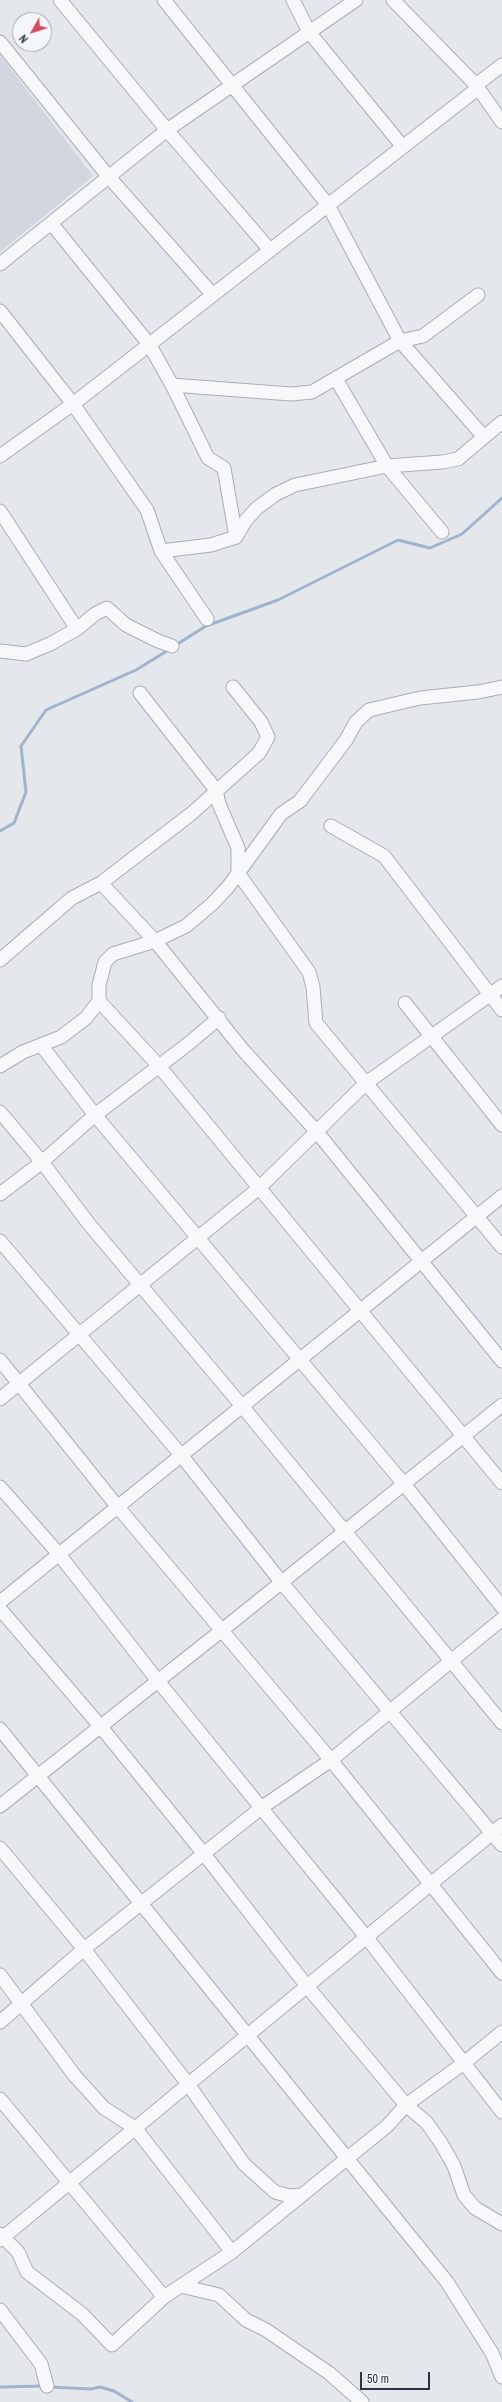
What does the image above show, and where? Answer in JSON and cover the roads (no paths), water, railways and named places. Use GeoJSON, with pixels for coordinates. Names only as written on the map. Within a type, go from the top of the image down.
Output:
{"type":"FeatureCollection","features":[{"type":"Feature","properties":{"kind":"street"},"geometry":{"type":"LineString","coordinates":[[60,0],[167,130],[270,250]]}},
{"type":"Feature","properties":{"kind":"street"},"geometry":{"type":"LineString","coordinates":[[164,0],[328,206],[400,341],[484,437]]}},
{"type":"Feature","properties":{"kind":"street"},"geometry":{"type":"LineString","coordinates":[[293,0],[309,32],[403,147]]}},
{"type":"Feature","properties":{"kind":"street"},"geometry":{"type":"LineString","coordinates":[[0,264],[167,130],[356,0]]}},
{"type":"Feature","properties":{"kind":"street"},"geometry":{"type":"LineString","coordinates":[[393,0],[477,87],[502,122]]}},
{"type":"Feature","properties":{"kind":"street"},"geometry":{"type":"LineString","coordinates":[[0,42],[108,176],[213,295]]}},
{"type":"Feature","properties":{"kind":"street"},"geometry":{"type":"LineString","coordinates":[[0,456],[73,404],[328,206],[403,147],[502,65]]}},
{"type":"Feature","properties":{"kind":"street"},"geometry":{"type":"LineString","coordinates":[[51,223],[149,344],[172,385],[208,458],[224,468],[236,537]]}},
{"type":"Feature","properties":{"kind":"street"},"geometry":{"type":"LineString","coordinates":[[172,385],[291,394],[312,392],[400,341],[424,336],[478,295]]}},
{"type":"Feature","properties":{"kind":"street"},"geometry":{"type":"LineString","coordinates":[[0,311],[73,404],[147,510],[161,551],[207,619]]}},
{"type":"Feature","properties":{"kind":"street"},"geometry":{"type":"LineString","coordinates":[[336,379],[388,466],[442,532]]}},
{"type":"Feature","properties":{"kind":"street"},"geometry":{"type":"LineString","coordinates":[[161,551],[211,545],[236,537],[254,512],[276,494],[295,485],[388,466],[442,462],[458,459],[502,422]]}},
{"type":"Feature","properties":{"kind":"street"},"geometry":{"type":"LineString","coordinates":[[0,511],[77,629]]}},
{"type":"Feature","properties":{"kind":"street"},"geometry":{"type":"LineString","coordinates":[[0,650],[26,654],[50,644],[77,629],[95,614],[107,608],[126,625],[158,641],[172,646]]}},
{"type":"Feature","properties":{"kind":"street"},"geometry":{"type":"LineString","coordinates":[[0,960],[72,898],[102,883],[191,814],[259,752],[268,737],[261,722],[233,687]]}},
{"type":"Feature","properties":{"kind":"street"},"geometry":{"type":"LineString","coordinates":[[0,1066],[23,1052],[61,1036],[86,1018],[99,1001],[99,985],[105,962],[113,954],[155,941],[186,926],[212,904],[238,873],[281,814],[300,801],[346,740],[356,722],[369,710],[420,698],[478,692],[502,687]]}},
{"type":"Feature","properties":{"kind":"street"},"geometry":{"type":"LineString","coordinates":[[140,693],[216,790],[219,804],[238,848],[238,873],[309,972],[313,987],[316,1023],[502,1247]]}},
{"type":"Feature","properties":{"kind":"street"},"geometry":{"type":"LineString","coordinates":[[331,826],[384,856],[421,908],[459,952],[490,997],[502,1010]]}},
{"type":"Feature","properties":{"kind":"street"},"geometry":{"type":"LineString","coordinates":[[102,883],[155,941],[219,1018],[243,1050],[317,1132],[422,1260],[502,1361]]}},
{"type":"Feature","properties":{"kind":"street"},"geometry":{"type":"LineString","coordinates":[[0,1399],[80,1336],[141,1284],[259,1188],[366,1083],[490,997],[502,986]]}},
{"type":"Feature","properties":{"kind":"street"},"geometry":{"type":"LineString","coordinates":[[99,1001],[159,1066],[502,1483]]}},
{"type":"Feature","properties":{"kind":"street"},"geometry":{"type":"LineString","coordinates":[[405,1004],[430,1038],[502,1125]]}},
{"type":"Feature","properties":{"kind":"street"},"geometry":{"type":"LineString","coordinates":[[0,1194],[42,1162],[95,1115],[219,1018]]}},
{"type":"Feature","properties":{"kind":"street"},"geometry":{"type":"LineString","coordinates":[[40,1045],[95,1115],[404,1484],[502,1607]]}},
{"type":"Feature","properties":{"kind":"street"},"geometry":{"type":"LineString","coordinates":[[0,1112],[42,1162],[89,1224],[242,1406],[344,1533],[502,1723]]}},
{"type":"Feature","properties":{"kind":"street"},"geometry":{"type":"LineString","coordinates":[[0,1602],[298,1359],[360,1312],[502,1196]]}},
{"type":"Feature","properties":{"kind":"street"},"geometry":{"type":"LineString","coordinates":[[0,1241],[181,1455],[282,1583],[390,1711],[497,1829],[502,1845]]}},
{"type":"Feature","properties":{"kind":"street"},"geometry":{"type":"LineString","coordinates":[[0,1360],[221,1631],[331,1760],[502,1972]]}},
{"type":"Feature","properties":{"kind":"street"},"geometry":{"type":"LineString","coordinates":[[0,1806],[282,1583],[502,1405]]}},
{"type":"Feature","properties":{"kind":"street"},"geometry":{"type":"LineString","coordinates":[[0,1486],[58,1554],[158,1681],[367,1938],[502,2112]]}},
{"type":"Feature","properties":{"kind":"street"},"geometry":{"type":"LineString","coordinates":[[0,1609],[101,1727],[204,1854],[306,1985],[406,2105],[427,2123],[441,2143],[454,2166],[464,2195],[475,2208],[502,2224]]}},
{"type":"Feature","properties":{"kind":"street"},"geometry":{"type":"LineString","coordinates":[[0,2022],[23,2004],[84,1949],[261,1808],[331,1760],[502,1619]]}},
{"type":"Feature","properties":{"kind":"street"},"geometry":{"type":"LineString","coordinates":[[0,1729],[142,1903],[246,2036],[447,2282],[492,2353],[502,2377]]}},
{"type":"Feature","properties":{"kind":"street"},"geometry":{"type":"LineString","coordinates":[[497,1829],[430,1883],[367,1938],[306,1985],[71,2183],[1,2237],[18,2252],[27,2272],[82,2314],[112,2345],[164,2297],[232,2252],[387,2126],[406,2105],[464,2063],[502,2032]]}},
{"type":"Feature","properties":{"kind":"street"},"geometry":{"type":"LineString","coordinates":[[0,1848],[84,1949],[188,2084],[244,2164],[275,2192],[289,2196],[302,2195]]}},
{"type":"Feature","properties":{"kind":"street"},"geometry":{"type":"LineString","coordinates":[[0,1975],[75,2076],[104,2108],[135,2128],[232,2252]]}},
{"type":"Feature","properties":{"kind":"street"},"geometry":{"type":"LineString","coordinates":[[0,2099],[164,2297]]}},
{"type":"Feature","properties":{"kind":"street"},"geometry":{"type":"LineString","coordinates":[[181,2286],[219,2295],[246,2320],[266,2330],[329,2373],[362,2402]]}},
{"type":"Feature","properties":{"kind":"street"},"geometry":{"type":"LineString","coordinates":[[0,2310],[41,2364],[47,2386]]}},
{"type":"Feature","properties":{"kind":"waterway"},"geometry":{"type":"LineString","coordinates":[[176,645],[206,626],[278,600],[398,540],[430,548],[462,534],[502,498]]}},
{"type":"Feature","properties":{"kind":"waterway"},"geometry":{"type":"LineString","coordinates":[[0,831],[14,823],[26,792],[21,746],[46,710],[136,670],[170,649]]}},
{"type":"Feature","properties":{"kind":"waterway"},"geometry":{"type":"LineString","coordinates":[[0,2387],[44,2386]]}},
{"type":"Feature","properties":{"kind":"waterway"},"geometry":{"type":"LineString","coordinates":[[50,2387],[91,2389],[100,2387],[114,2391],[132,2402]]}}]}
